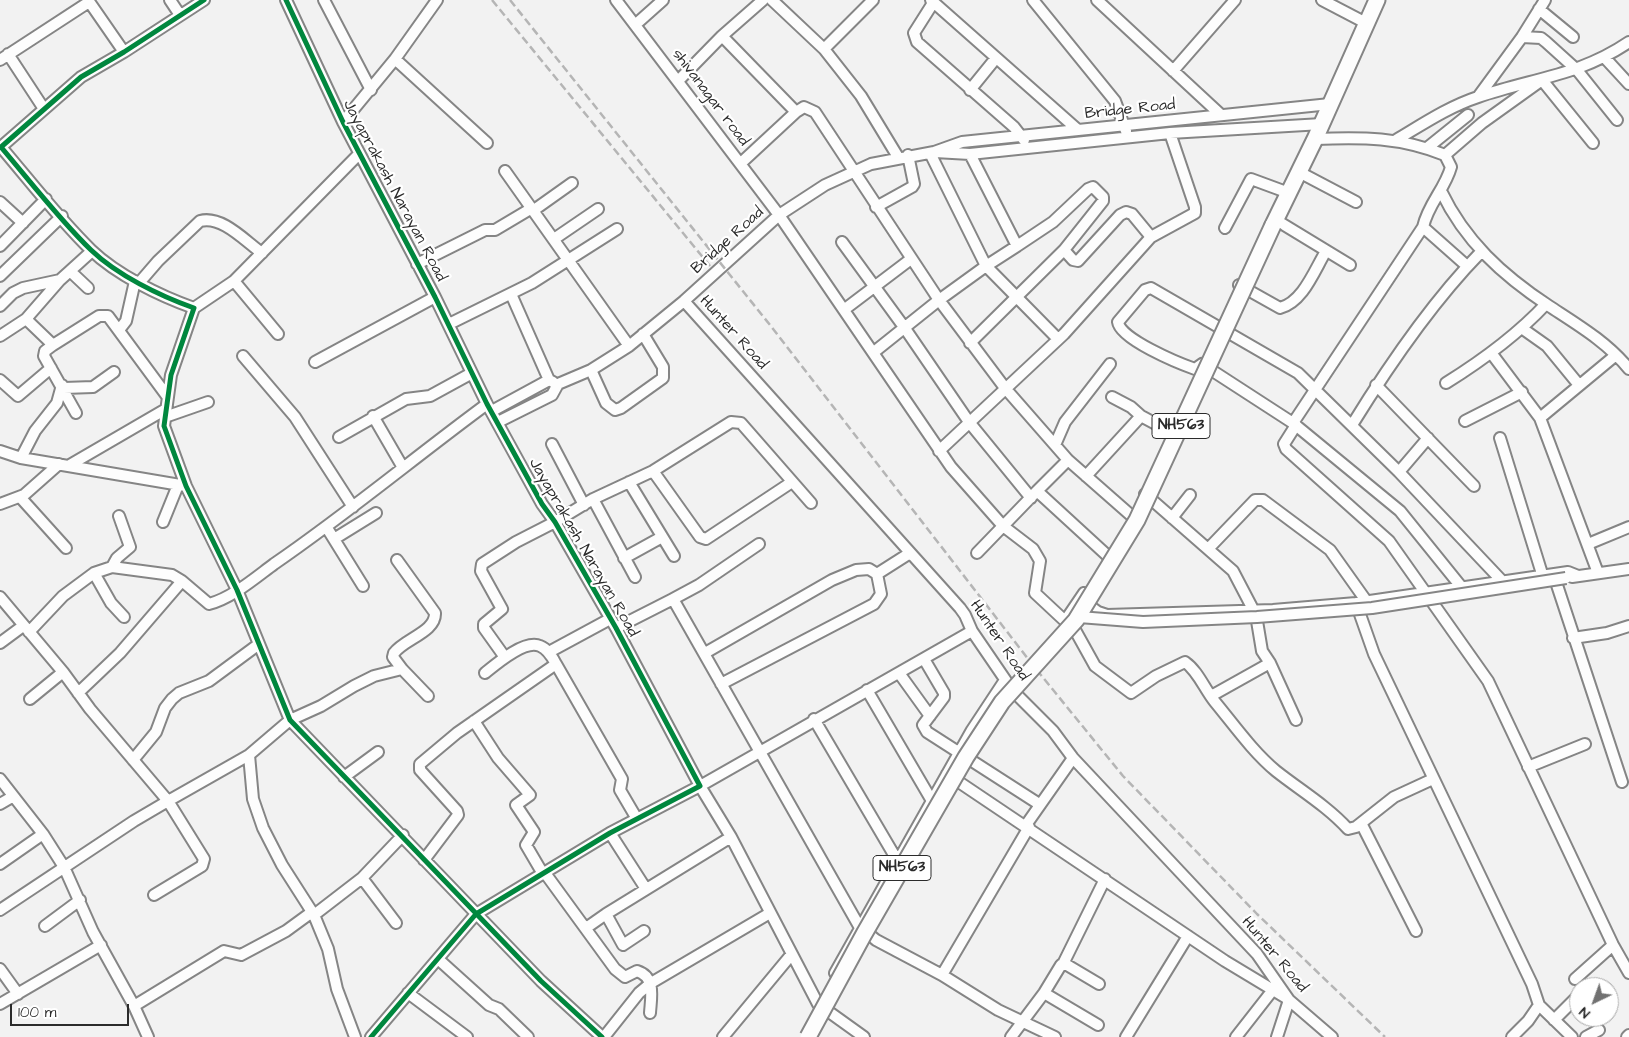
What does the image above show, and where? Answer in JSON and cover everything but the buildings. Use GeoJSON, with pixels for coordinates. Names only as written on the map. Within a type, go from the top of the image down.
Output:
{"type":"FeatureCollection","features":[{"type":"Feature","properties":{"kind":"highway","name":"NH563"},"geometry":{"type":"LineString","coordinates":[[808,1037],[966,757],[1002,702],[1072,619],[1137,520],[1378,0]]}},
{"type":"Feature","properties":{"kind":"street"},"geometry":{"type":"LineString","coordinates":[[170,0],[180,15]]}},
{"type":"Feature","properties":{"kind":"street"},"geometry":{"type":"LineString","coordinates":[[194,308],[166,298],[137,282],[92,251],[0,148],[81,78],[204,0]]}},
{"type":"Feature","properties":{"kind":"street","name":"Jayaprakash Narayan Road"},"geometry":{"type":"LineString","coordinates":[[286,0],[342,122],[436,297],[489,408],[542,504],[555,522],[613,624],[700,786],[731,837],[818,1004]]}},
{"type":"Feature","properties":{"kind":"street"},"geometry":{"type":"LineString","coordinates":[[324,0],[371,90]]}},
{"type":"Feature","properties":{"kind":"street"},"geometry":{"type":"LineString","coordinates":[[342,122],[396,59],[436,0]]}},
{"type":"Feature","properties":{"kind":"street","name":"shivanagar road"},"geometry":{"type":"LineString","coordinates":[[616,0],[779,215],[845,309],[951,468],[1003,526],[1035,552],[1040,561],[1034,594],[1072,619]]}},
{"type":"Feature","properties":{"kind":"street"},"geometry":{"type":"LineString","coordinates":[[636,25],[662,0]]}},
{"type":"Feature","properties":{"kind":"street"},"geometry":{"type":"LineString","coordinates":[[678,81],[722,36],[763,0]]}},
{"type":"Feature","properties":{"kind":"street"},"geometry":{"type":"LineString","coordinates":[[772,0],[824,49],[861,96],[903,156],[914,184],[912,188],[876,206]]}},
{"type":"Feature","properties":{"kind":"street"},"geometry":{"type":"LineString","coordinates":[[824,49],[873,0]]}},
{"type":"Feature","properties":{"kind":"street"},"geometry":{"type":"LineString","coordinates":[[1033,0],[1114,101],[1125,126],[1127,137]]}},
{"type":"Feature","properties":{"kind":"street"},"geometry":{"type":"LineString","coordinates":[[1097,0],[1222,115]]}},
{"type":"Feature","properties":{"kind":"street"},"geometry":{"type":"LineString","coordinates":[[1172,71],[1235,0]]}},
{"type":"Feature","properties":{"kind":"street"},"geometry":{"type":"LineString","coordinates":[[1322,0],[1366,23]]}},
{"type":"Feature","properties":{"kind":"street"},"geometry":{"type":"LineString","coordinates":[[44,109],[4,57],[88,1],[124,52]]}},
{"type":"Feature","properties":{"kind":"street"},"geometry":{"type":"LineString","coordinates":[[1028,147],[1021,135],[915,38],[914,33],[932,1],[1078,130]]}},
{"type":"Feature","properties":{"kind":"street"},"geometry":{"type":"LineString","coordinates":[[1478,97],[1522,37],[1542,4],[1573,37]]}},
{"type":"Feature","properties":{"kind":"street"},"geometry":{"type":"LineString","coordinates":[[722,36],[796,112]]}},
{"type":"Feature","properties":{"kind":"street"},"geometry":{"type":"LineString","coordinates":[[1522,37],[1540,38],[1577,70],[1617,120]]}},
{"type":"Feature","properties":{"kind":"street"},"geometry":{"type":"LineString","coordinates":[[1396,140],[1444,111],[1478,97],[1577,70],[1605,58],[1629,42]]}},
{"type":"Feature","properties":{"kind":"street"},"geometry":{"type":"LineString","coordinates":[[970,90],[996,58]]}},
{"type":"Feature","properties":{"kind":"street"},"geometry":{"type":"LineString","coordinates":[[1605,58],[1629,84]]}},
{"type":"Feature","properties":{"kind":"street"},"geometry":{"type":"LineString","coordinates":[[396,59],[487,143]]}},
{"type":"Feature","properties":{"kind":"street"},"geometry":{"type":"LineString","coordinates":[[1542,80],[1593,143]]}},
{"type":"Feature","properties":{"kind":"street"},"geometry":{"type":"LineString","coordinates":[[1445,155],[1482,123],[1542,80]]}},
{"type":"Feature","properties":{"kind":"street","name":"Bridge Road"},"geometry":{"type":"LineString","coordinates":[[182,581],[209,604],[237,590],[327,528],[402,466],[489,408],[554,382],[591,370],[629,346],[684,301],[779,215],[825,186],[871,164],[903,156],[932,152],[962,142],[1330,104]]}},
{"type":"Feature","properties":{"kind":"street"},"geometry":{"type":"LineString","coordinates":[[741,163],[796,112],[804,107],[815,112],[911,260],[970,343],[1005,388],[1068,460],[1134,518]]}},
{"type":"Feature","properties":{"kind":"street"},"geometry":{"type":"LineString","coordinates":[[1427,148],[1468,114]]}},
{"type":"Feature","properties":{"kind":"street","name":"Bridge Road"},"geometry":{"type":"LineString","coordinates":[[932,152],[970,154],[1170,133],[1322,124]]}},
{"type":"Feature","properties":{"kind":"street"},"geometry":{"type":"LineString","coordinates":[[939,451],[1057,338],[1064,334],[1151,238],[1195,213],[1196,207],[1170,133]]}},
{"type":"Feature","properties":{"kind":"street"},"geometry":{"type":"LineString","coordinates":[[1315,139],[1367,137],[1396,140],[1445,155],[1451,167],[1441,191],[1429,209],[1423,227],[1315,390],[1284,444],[1286,449],[1389,541],[1488,681],[1613,945],[1629,973]]}},
{"type":"Feature","properties":{"kind":"street"},"geometry":{"type":"LineString","coordinates":[[932,152],[986,266],[1057,338]]}},
{"type":"Feature","properties":{"kind":"street"},"geometry":{"type":"LineString","coordinates":[[359,154],[234,281],[194,308],[170,375],[167,396],[164,426],[182,485],[237,590],[290,720],[541,981],[603,1037],[639,993],[651,983],[770,913]]}},
{"type":"Feature","properties":{"kind":"street"},"geometry":{"type":"LineString","coordinates":[[970,154],[1017,246]]}},
{"type":"Feature","properties":{"kind":"street"},"geometry":{"type":"LineString","coordinates":[[505,171],[629,346]]}},
{"type":"Feature","properties":{"kind":"street"},"geometry":{"type":"LineString","coordinates":[[1299,172],[1356,202]]}},
{"type":"Feature","properties":{"kind":"street"},"geometry":{"type":"LineString","coordinates":[[1225,228],[1251,180],[1289,193]]}},
{"type":"Feature","properties":{"kind":"street"},"geometry":{"type":"LineString","coordinates":[[418,264],[485,230],[495,230],[533,209],[572,183]]}},
{"type":"Feature","properties":{"kind":"street"},"geometry":{"type":"LineString","coordinates":[[874,352],[939,300],[986,266],[1053,222],[1088,189],[1093,188],[1104,197],[1103,202],[1064,250],[970,343]]}},
{"type":"Feature","properties":{"kind":"street"},"geometry":{"type":"LineString","coordinates":[[1441,191],[1454,217],[1481,252],[1546,304],[1596,336],[1629,370]]}},
{"type":"Feature","properties":{"kind":"street"},"geometry":{"type":"LineString","coordinates":[[0,246],[46,199]]}},
{"type":"Feature","properties":{"kind":"street"},"geometry":{"type":"LineString","coordinates":[[2,207],[23,222]]}},
{"type":"Feature","properties":{"kind":"street"},"geometry":{"type":"LineString","coordinates":[[554,239],[598,209]]}},
{"type":"Feature","properties":{"kind":"street"},"geometry":{"type":"LineString","coordinates":[[1064,250],[1073,260],[1078,261],[1120,215],[1126,212],[1132,214],[1151,238]]}},
{"type":"Feature","properties":{"kind":"street"},"geometry":{"type":"LineString","coordinates":[[0,276],[62,216]]}},
{"type":"Feature","properties":{"kind":"street"},"geometry":{"type":"LineString","coordinates":[[1350,265],[1277,218],[1270,219],[1143,491],[1134,518],[1110,558],[1080,599],[1070,620],[1095,666],[1131,693],[1156,676],[1185,662],[1190,666],[1210,696],[1274,770],[1333,814],[1348,829],[1351,830],[1394,798],[1433,779]]}},
{"type":"Feature","properties":{"kind":"street"},"geometry":{"type":"LineString","coordinates":[[119,330],[126,321],[137,282],[200,221],[208,219],[218,221],[262,253]]}},
{"type":"Feature","properties":{"kind":"street"},"geometry":{"type":"LineString","coordinates":[[1423,227],[1467,266]]}},
{"type":"Feature","properties":{"kind":"street"},"geometry":{"type":"LineString","coordinates":[[449,324],[511,294],[617,229]]}},
{"type":"Feature","properties":{"kind":"street"},"geometry":{"type":"LineString","coordinates":[[842,242],[904,327],[969,422],[1034,494],[1110,558]]}},
{"type":"Feature","properties":{"kind":"street"},"geometry":{"type":"LineString","coordinates":[[0,336],[26,319],[60,280],[92,251]]}},
{"type":"Feature","properties":{"kind":"street"},"geometry":{"type":"LineString","coordinates":[[1238,284],[1280,308],[1290,306],[1297,299],[1326,251]]}},
{"type":"Feature","properties":{"kind":"street"},"geometry":{"type":"LineString","coordinates":[[1352,425],[1376,386],[1467,266],[1481,252]]}},
{"type":"Feature","properties":{"kind":"street"},"geometry":{"type":"LineString","coordinates":[[845,309],[911,260]]}},
{"type":"Feature","properties":{"kind":"street"},"geometry":{"type":"LineString","coordinates":[[70,272],[88,288]]}},
{"type":"Feature","properties":{"kind":"street"},"geometry":{"type":"LineString","coordinates":[[0,306],[13,293],[22,288],[60,280]]}},
{"type":"Feature","properties":{"kind":"street"},"geometry":{"type":"LineString","coordinates":[[234,281],[278,334]]}},
{"type":"Feature","properties":{"kind":"street"},"geometry":{"type":"LineString","coordinates":[[1202,364],[1195,370],[1139,344],[1119,326],[1118,322],[1145,290],[1151,288],[1298,373],[1399,472],[1503,582]]}},
{"type":"Feature","properties":{"kind":"street"},"geometry":{"type":"LineString","coordinates":[[498,422],[552,395],[554,382],[511,294]]}},
{"type":"Feature","properties":{"kind":"street"},"geometry":{"type":"LineString","coordinates":[[315,362],[436,297]]}},
{"type":"Feature","properties":{"kind":"street","name":"Hunter Road"},"geometry":{"type":"LineString","coordinates":[[684,301],[965,615],[972,631],[1013,691],[1053,732],[1073,758],[1257,954],[1292,1002],[1332,1037]]}},
{"type":"Feature","properties":{"kind":"street"},"geometry":{"type":"LineString","coordinates":[[1446,383],[1492,354],[1523,329],[1546,304]]}},
{"type":"Feature","properties":{"kind":"street"},"geometry":{"type":"LineString","coordinates":[[76,413],[44,354],[53,345],[99,316],[108,316],[167,396]]}},
{"type":"Feature","properties":{"kind":"street"},"geometry":{"type":"LineString","coordinates":[[26,319],[53,345]]}},
{"type":"Feature","properties":{"kind":"street"},"geometry":{"type":"LineString","coordinates":[[1523,329],[1547,346],[1579,385]]}},
{"type":"Feature","properties":{"kind":"street"},"geometry":{"type":"LineString","coordinates":[[591,370],[610,408],[615,410],[664,378],[665,372],[643,334]]}},
{"type":"Feature","properties":{"kind":"street"},"geometry":{"type":"LineString","coordinates":[[1492,354],[1540,418],[1598,573]]}},
{"type":"Feature","properties":{"kind":"street"},"geometry":{"type":"LineString","coordinates":[[1540,418],[1616,355]]}},
{"type":"Feature","properties":{"kind":"street"},"geometry":{"type":"LineString","coordinates":[[243,356],[295,417],[353,507]]}},
{"type":"Feature","properties":{"kind":"street"},"geometry":{"type":"LineString","coordinates":[[1054,445],[1065,422],[1110,364]]}},
{"type":"Feature","properties":{"kind":"street"},"geometry":{"type":"LineString","coordinates":[[1202,364],[1295,424],[1400,511],[1463,589]]}},
{"type":"Feature","properties":{"kind":"street"},"geometry":{"type":"LineString","coordinates":[[0,380],[18,396],[51,368]]}},
{"type":"Feature","properties":{"kind":"street"},"geometry":{"type":"LineString","coordinates":[[63,387],[93,387],[114,372]]}},
{"type":"Feature","properties":{"kind":"street"},"geometry":{"type":"LineString","coordinates":[[339,437],[373,416],[406,400],[430,396],[472,373]]}},
{"type":"Feature","properties":{"kind":"street"},"geometry":{"type":"LineString","coordinates":[[1376,386],[1474,486]]}},
{"type":"Feature","properties":{"kind":"street"},"geometry":{"type":"LineString","coordinates":[[21,458],[35,431],[57,403],[63,387]]}},
{"type":"Feature","properties":{"kind":"street"},"geometry":{"type":"LineString","coordinates":[[1465,421],[1522,392]]}},
{"type":"Feature","properties":{"kind":"street"},"geometry":{"type":"LineString","coordinates":[[1112,397],[1131,407],[1141,416],[1171,432]]}},
{"type":"Feature","properties":{"kind":"street"},"geometry":{"type":"LineString","coordinates":[[0,504],[20,497],[63,465],[165,413],[208,402]]}},
{"type":"Feature","properties":{"kind":"street"},"geometry":{"type":"LineString","coordinates":[[373,416],[402,466]]}},
{"type":"Feature","properties":{"kind":"street"},"geometry":{"type":"LineString","coordinates":[[1086,476],[1141,416]]}},
{"type":"Feature","properties":{"kind":"street"},"geometry":{"type":"LineString","coordinates":[[504,656],[484,628],[484,624],[502,609],[480,568],[516,542],[588,502],[653,471],[731,422],[741,423],[811,503]]}},
{"type":"Feature","properties":{"kind":"street"},"geometry":{"type":"LineString","coordinates":[[1399,472],[1428,438]]}},
{"type":"Feature","properties":{"kind":"street"},"geometry":{"type":"LineString","coordinates":[[1500,438],[1543,577]]}},
{"type":"Feature","properties":{"kind":"street"},"geometry":{"type":"LineString","coordinates":[[552,444],[635,577]]}},
{"type":"Feature","properties":{"kind":"street"},"geometry":{"type":"LineString","coordinates":[[0,451],[21,458],[182,485]]}},
{"type":"Feature","properties":{"kind":"street"},"geometry":{"type":"LineString","coordinates":[[977,553],[1068,460]]}},
{"type":"Feature","properties":{"kind":"street"},"geometry":{"type":"LineString","coordinates":[[653,471],[700,537],[706,539],[792,482]]}},
{"type":"Feature","properties":{"kind":"street"},"geometry":{"type":"LineString","coordinates":[[629,482],[674,556]]}},
{"type":"Feature","properties":{"kind":"street"},"geometry":{"type":"LineString","coordinates":[[163,522],[182,485]]}},
{"type":"Feature","properties":{"kind":"street"},"geometry":{"type":"LineString","coordinates":[[1143,491],[1233,571],[1259,627],[1262,651],[1270,663],[1296,720]]}},
{"type":"Feature","properties":{"kind":"street"},"geometry":{"type":"LineString","coordinates":[[1172,518],[1190,495]]}},
{"type":"Feature","properties":{"kind":"street"},"geometry":{"type":"LineString","coordinates":[[20,497],[66,548]]}},
{"type":"Feature","properties":{"kind":"street"},"geometry":{"type":"LineString","coordinates":[[1208,549],[1254,500],[1264,500],[1330,550],[1362,602],[1374,654],[1532,984],[1539,1005],[1572,1037]]}},
{"type":"Feature","properties":{"kind":"street"},"geometry":{"type":"LineString","coordinates":[[334,539],[376,513]]}},
{"type":"Feature","properties":{"kind":"street"},"geometry":{"type":"LineString","coordinates":[[112,567],[117,558],[130,547],[118,516]]}},
{"type":"Feature","properties":{"kind":"street"},"geometry":{"type":"LineString","coordinates":[[1588,544],[1629,527]]}},
{"type":"Feature","properties":{"kind":"street"},"geometry":{"type":"LineString","coordinates":[[327,528],[363,586]]}},
{"type":"Feature","properties":{"kind":"street"},"geometry":{"type":"LineString","coordinates":[[624,558],[662,537]]}},
{"type":"Feature","properties":{"kind":"street"},"geometry":{"type":"LineString","coordinates":[[549,652],[673,599],[698,585],[759,544]]}},
{"type":"Feature","properties":{"kind":"street"},"geometry":{"type":"LineString","coordinates":[[877,574],[910,552]]}},
{"type":"Feature","properties":{"kind":"street"},"geometry":{"type":"LineString","coordinates":[[397,560],[434,613],[435,618],[430,626],[394,653],[394,657],[402,669],[428,696]]}},
{"type":"Feature","properties":{"kind":"street"},"geometry":{"type":"LineString","coordinates":[[0,643],[26,629],[63,596],[94,573],[112,567],[172,574],[182,581],[127,646],[78,693]]}},
{"type":"Feature","properties":{"kind":"street"},"geometry":{"type":"LineString","coordinates":[[705,653],[832,580],[856,570],[869,569],[877,574],[881,594],[874,604],[721,684]]}},
{"type":"Feature","properties":{"kind":"street"},"geometry":{"type":"LineString","coordinates":[[1072,619],[1143,622],[1257,617],[1349,610],[1629,569]]}},
{"type":"Feature","properties":{"kind":"street"},"geometry":{"type":"LineString","coordinates":[[1080,599],[1098,612],[1106,615],[1252,609],[1273,610],[1362,602],[1463,589],[1568,572],[1578,576]]}},
{"type":"Feature","properties":{"kind":"street"},"geometry":{"type":"LineString","coordinates":[[94,573],[111,603],[124,617]]}},
{"type":"Feature","properties":{"kind":"street"},"geometry":{"type":"LineString","coordinates":[[1560,578],[1573,638],[1600,711],[1622,782]]}},
{"type":"Feature","properties":{"kind":"street"},"geometry":{"type":"LineString","coordinates":[[0,597],[168,801],[204,859],[202,866],[154,895]]}},
{"type":"Feature","properties":{"kind":"street"},"geometry":{"type":"LineString","coordinates":[[673,599],[860,926],[876,940],[942,975],[998,1010],[1024,1020],[1055,1037]]}},
{"type":"Feature","properties":{"kind":"street"},"geometry":{"type":"LineString","coordinates":[[1573,638],[1607,633],[1629,626]]}},
{"type":"Feature","properties":{"kind":"street"},"geometry":{"type":"LineString","coordinates":[[371,1037],[476,914],[610,834],[700,786],[814,719],[972,631]]}},
{"type":"Feature","properties":{"kind":"street"},"geometry":{"type":"LineString","coordinates":[[133,760],[156,732],[165,708],[179,693],[209,681],[259,644]]}},
{"type":"Feature","properties":{"kind":"street"},"geometry":{"type":"LineString","coordinates":[[485,673],[504,656],[531,644],[539,645],[549,652],[622,778],[620,790],[637,819]]}},
{"type":"Feature","properties":{"kind":"street"},"geometry":{"type":"LineString","coordinates":[[924,659],[944,693],[944,697],[923,725],[927,732],[1039,804]]}},
{"type":"Feature","properties":{"kind":"street"},"geometry":{"type":"LineString","coordinates":[[1210,696],[1270,663]]}},
{"type":"Feature","properties":{"kind":"street"},"geometry":{"type":"LineString","coordinates":[[424,860],[458,815],[457,811],[421,773],[420,764],[474,721],[556,664]]}},
{"type":"Feature","properties":{"kind":"street"},"geometry":{"type":"LineString","coordinates":[[0,910],[168,801],[249,756],[290,720],[321,706],[374,676],[402,669]]}},
{"type":"Feature","properties":{"kind":"street"},"geometry":{"type":"LineString","coordinates":[[30,699],[63,672]]}},
{"type":"Feature","properties":{"kind":"street"},"geometry":{"type":"LineString","coordinates":[[899,673],[930,716]]}},
{"type":"Feature","properties":{"kind":"street"},"geometry":{"type":"LineString","coordinates":[[864,1037],[818,1004],[897,860],[960,752],[1006,680]]}},
{"type":"Feature","properties":{"kind":"street"},"geometry":{"type":"LineString","coordinates":[[867,690],[932,801]]}},
{"type":"Feature","properties":{"kind":"street"},"geometry":{"type":"LineString","coordinates":[[814,719],[897,860]]}},
{"type":"Feature","properties":{"kind":"street"},"geometry":{"type":"LineString","coordinates":[[474,721],[498,758],[530,795],[516,805],[534,832],[526,845],[544,874],[622,976],[628,977],[637,971],[644,973],[651,983],[650,1013]]}},
{"type":"Feature","properties":{"kind":"street"},"geometry":{"type":"LineString","coordinates":[[1528,767],[1585,744]]}},
{"type":"Feature","properties":{"kind":"street"},"geometry":{"type":"LineString","coordinates":[[344,778],[378,752]]}},
{"type":"Feature","properties":{"kind":"street"},"geometry":{"type":"LineString","coordinates":[[249,756],[253,799],[263,828],[282,865],[313,914],[328,949],[337,989],[355,1037]]}},
{"type":"Feature","properties":{"kind":"street"},"geometry":{"type":"LineString","coordinates":[[942,975],[1039,804],[1073,758]]}},
{"type":"Feature","properties":{"kind":"street"},"geometry":{"type":"LineString","coordinates":[[947,774],[1188,936],[1292,1002],[1277,1037]]}},
{"type":"Feature","properties":{"kind":"street"},"geometry":{"type":"LineString","coordinates":[[0,779],[12,797],[43,834],[64,867],[101,946],[134,1006],[146,1036]]}},
{"type":"Feature","properties":{"kind":"street"},"geometry":{"type":"LineString","coordinates":[[0,804],[12,797]]}},
{"type":"Feature","properties":{"kind":"street"},"geometry":{"type":"LineString","coordinates":[[1361,823],[1416,931]]}},
{"type":"Feature","properties":{"kind":"street"},"geometry":{"type":"LineString","coordinates":[[0,864],[43,834]]}},
{"type":"Feature","properties":{"kind":"street"},"geometry":{"type":"LineString","coordinates":[[610,834],[646,889]]}},
{"type":"Feature","properties":{"kind":"street"},"geometry":{"type":"LineString","coordinates":[[134,1006],[224,951],[241,956],[313,914],[362,878],[402,835]]}},
{"type":"Feature","properties":{"kind":"street"},"geometry":{"type":"LineString","coordinates":[[586,928],[731,837]]}},
{"type":"Feature","properties":{"kind":"street"},"geometry":{"type":"LineString","coordinates":[[362,878],[396,923]]}},
{"type":"Feature","properties":{"kind":"street"},"geometry":{"type":"LineString","coordinates":[[1011,1037],[1063,964],[1105,879]]}},
{"type":"Feature","properties":{"kind":"street"},"geometry":{"type":"LineString","coordinates":[[46,926],[80,900]]}},
{"type":"Feature","properties":{"kind":"street"},"geometry":{"type":"LineString","coordinates":[[606,914],[623,944],[644,930]]}},
{"type":"Feature","properties":{"kind":"street"},"geometry":{"type":"LineString","coordinates":[[1126,1037],[1188,936]]}},
{"type":"Feature","properties":{"kind":"street"},"geometry":{"type":"LineString","coordinates":[[1577,977],[1613,945]]}},
{"type":"Feature","properties":{"kind":"street"},"geometry":{"type":"LineString","coordinates":[[0,1004],[101,946]]}},
{"type":"Feature","properties":{"kind":"street"},"geometry":{"type":"LineString","coordinates":[[723,1037],[791,955]]}},
{"type":"Feature","properties":{"kind":"street"},"geometry":{"type":"LineString","coordinates":[[438,959],[489,1004],[499,1009],[528,1037]]}},
{"type":"Feature","properties":{"kind":"street"},"geometry":{"type":"LineString","coordinates":[[1063,964],[1098,984]]}},
{"type":"Feature","properties":{"kind":"street"},"geometry":{"type":"LineString","coordinates":[[0,969],[18,994]]}},
{"type":"Feature","properties":{"kind":"street"},"geometry":{"type":"LineString","coordinates":[[1236,1037],[1272,991]]}},
{"type":"Feature","properties":{"kind":"street"},"geometry":{"type":"LineString","coordinates":[[408,993],[467,1037]]}},
{"type":"Feature","properties":{"kind":"street"},"geometry":{"type":"LineString","coordinates":[[1044,993],[1098,1025]]}},
{"type":"Feature","properties":{"kind":"street"},"geometry":{"type":"LineString","coordinates":[[1512,1037],[1528,1021],[1539,1005]]}},
{"type":"Feature","properties":{"kind":"street"},"geometry":{"type":"LineString","coordinates":[[1554,1020],[1569,1005]]}},
{"type":"Feature","properties":{"kind":"street"},"geometry":{"type":"LineString","coordinates":[[1586,1037],[1599,1030]]}},
{"type":"Feature","properties":{"kind":"railway"},"geometry":{"type":"LineString","coordinates":[[492,0],[710,266]]}},
{"type":"Feature","properties":{"kind":"railway"},"geometry":{"type":"LineString","coordinates":[[510,0],[770,325],[1032,664],[1123,776],[1257,914],[1385,1037]]}},
{"type":"Feature","properties":{"kind":"cycle path"},"geometry":{"type":"LineString","coordinates":[[204,0],[124,52],[81,77],[1,147],[68,226],[101,259],[140,284],[194,308],[171,375],[164,426],[186,486],[237,590],[290,720],[541,981],[602,1037]]}},
{"type":"Feature","properties":{"kind":"cycle path"},"geometry":{"type":"LineString","coordinates":[[286,0],[343,122],[435,297],[487,404],[542,504],[555,522],[616,628],[700,786],[610,833],[476,914],[371,1037]]}}]}
